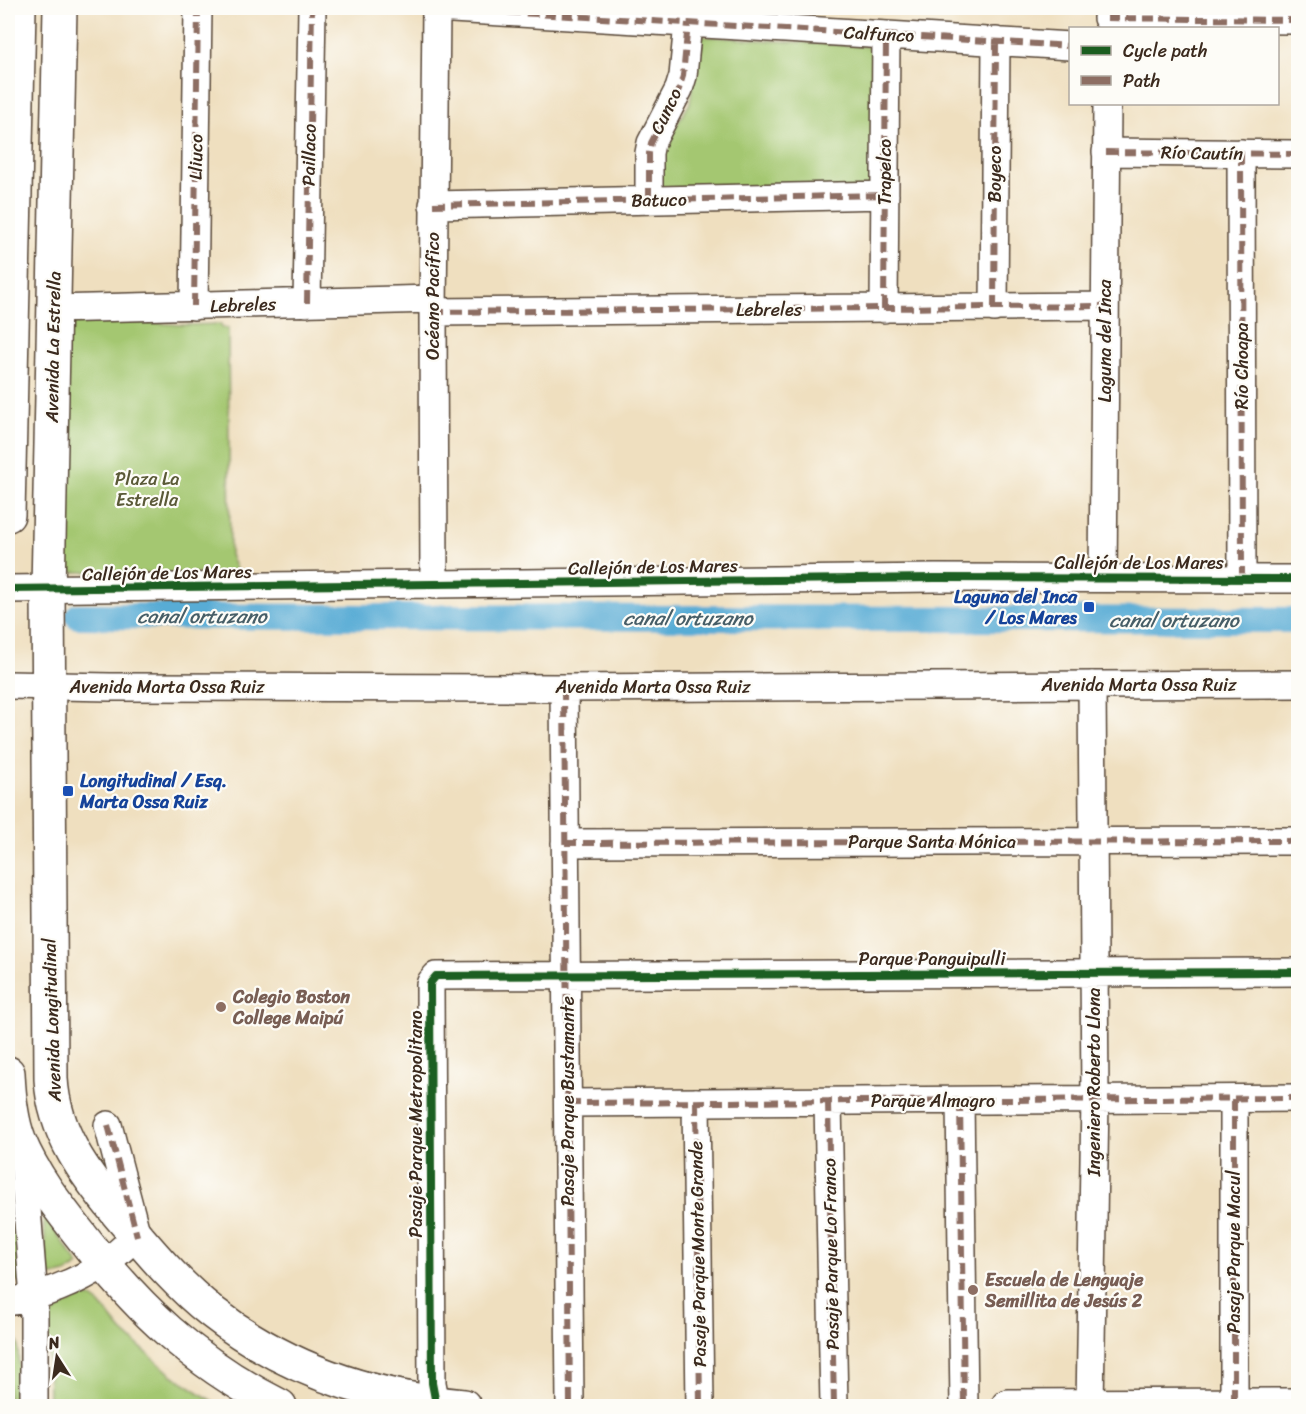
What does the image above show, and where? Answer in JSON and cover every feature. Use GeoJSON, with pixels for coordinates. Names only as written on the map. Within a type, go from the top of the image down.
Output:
{"type":"FeatureCollection","features":[{"type":"Feature","properties":{"kind":"main road"},"geometry":{"type":"LineString","coordinates":[[8,515],[10,298],[19,8]]}},
{"type":"Feature","properties":{"kind":"main road","name":"Avenida La Estrella"},"geometry":{"type":"LineString","coordinates":[[48,686],[60,8]]}},
{"type":"Feature","properties":{"kind":"main road","name":"Avenida Longitudinal"},"geometry":{"type":"LineString","coordinates":[[48,686],[51,1092],[59,1121],[78,1162],[137,1236],[183,1286],[243,1335],[277,1354],[346,1383],[395,1396],[450,1405]]}},
{"type":"Feature","properties":{"kind":"main road"},"geometry":{"type":"LineString","coordinates":[[8,1073],[11,1111],[24,1152],[57,1205],[103,1264],[153,1318],[194,1353],[220,1372],[280,1407]]}},
{"type":"Feature","properties":{"kind":"main road"},"geometry":{"type":"LineString","coordinates":[[1008,1407],[1299,1405]]}},
{"type":"Feature","properties":{"kind":"street","name":"Lliuco"},"geometry":{"type":"LineString","coordinates":[[194,306],[198,8]]}},
{"type":"Feature","properties":{"kind":"street","name":"Paillaco"},"geometry":{"type":"LineString","coordinates":[[307,303],[312,8]]}},
{"type":"Feature","properties":{"kind":"street","name":"Calfunco"},"geometry":{"type":"LineString","coordinates":[[436,8],[1069,46]]}},
{"type":"Feature","properties":{"kind":"street","name":"Océano Pacífico"},"geometry":{"type":"LineString","coordinates":[[434,585],[433,205],[436,8]]}},
{"type":"Feature","properties":{"kind":"street"},"geometry":{"type":"LineString","coordinates":[[1107,18],[1299,20]]}},
{"type":"Feature","properties":{"kind":"street","name":"Cunco"},"geometry":{"type":"LineString","coordinates":[[649,200],[651,142],[679,89],[683,76],[688,23]]}},
{"type":"Feature","properties":{"kind":"street","name":"Trapelco"},"geometry":{"type":"LineString","coordinates":[[884,309],[886,35]]}},
{"type":"Feature","properties":{"kind":"street","name":"Boyeco"},"geometry":{"type":"LineString","coordinates":[[994,308],[996,41]]}},
{"type":"Feature","properties":{"kind":"street","name":"Laguna del Inca"},"geometry":{"type":"LineString","coordinates":[[1103,578],[1107,105]]}},
{"type":"Feature","properties":{"kind":"street","name":"Río Cautín"},"geometry":{"type":"LineString","coordinates":[[1106,152],[1299,154]]}},
{"type":"Feature","properties":{"kind":"street","name":"Río Choapa"},"geometry":{"type":"LineString","coordinates":[[1241,153],[1242,579]]}},
{"type":"Feature","properties":{"kind":"street","name":"Batuco"},"geometry":{"type":"LineString","coordinates":[[433,205],[885,195]]}},
{"type":"Feature","properties":{"kind":"street","name":"Lebreles"},"geometry":{"type":"LineString","coordinates":[[54,309],[307,303],[884,309],[1105,306]]}},
{"type":"Feature","properties":{"kind":"street","name":"Callejón de Los Mares"},"geometry":{"type":"LineString","coordinates":[[8,589],[1103,578],[1299,579]]}},
{"type":"Feature","properties":{"kind":"street","name":"Avenida Marta Ossa Ruiz"},"geometry":{"type":"LineString","coordinates":[[8,685],[564,688],[1299,684]]}},
{"type":"Feature","properties":{"kind":"street","name":"Ingeniero Roberto Llona"},"geometry":{"type":"LineString","coordinates":[[1090,1406],[1095,1099],[1092,685]]}},
{"type":"Feature","properties":{"kind":"street","name":"Pasaje Parque Bustamante"},"geometry":{"type":"LineString","coordinates":[[564,688],[570,1407]]}},
{"type":"Feature","properties":{"kind":"street","name":"Parque Santa Mónica"},"geometry":{"type":"LineString","coordinates":[[566,843],[1299,841]]}},
{"type":"Feature","properties":{"kind":"street","name":"Parque Panguipulli"},"geometry":{"type":"LineString","coordinates":[[567,976],[1299,972]]}},
{"type":"Feature","properties":{"kind":"street","name":"Pasaje Parque Metropolitano"},"geometry":{"type":"LineString","coordinates":[[450,1405],[432,1383],[431,982],[436,976],[567,976]]}},
{"type":"Feature","properties":{"kind":"street","name":"Parque Almagro"},"geometry":{"type":"LineString","coordinates":[[568,1103],[1299,1098]]}},
{"type":"Feature","properties":{"kind":"street","name":"Pasaje Parque Macul"},"geometry":{"type":"LineString","coordinates":[[1234,1099],[1234,1405]]}},
{"type":"Feature","properties":{"kind":"street"},"geometry":{"type":"LineString","coordinates":[[960,1101],[964,1407]]}},
{"type":"Feature","properties":{"kind":"street","name":"Pasaje Parque Monte Grande"},"geometry":{"type":"LineString","coordinates":[[696,1102],[700,1407]]}},
{"type":"Feature","properties":{"kind":"street","name":"Pasaje Parque Lo Franco"},"geometry":{"type":"LineString","coordinates":[[828,1102],[834,1407]]}},
{"type":"Feature","properties":{"kind":"street"},"geometry":{"type":"LineString","coordinates":[[21,1300],[103,1264],[137,1236],[108,1125]]}},
{"type":"Feature","properties":{"kind":"street"},"geometry":{"type":"LineString","coordinates":[[24,1152],[21,1300],[34,1407]]}},
{"type":"Feature","properties":{"kind":"green space"},"geometry":{"type":"Polygon","coordinates":[[[699,36],[875,47],[874,189],[658,192],[659,154],[690,103],[699,36]]]}},
{"type":"Feature","properties":{"kind":"green space","name":"Plaza La Estrella"},"geometry":{"type":"Polygon","coordinates":[[[66,317],[183,325],[221,324],[222,328],[228,328],[230,555],[238,574],[64,572],[66,317]]]}},
{"type":"Feature","properties":{"kind":"green space"},"geometry":{"type":"Polygon","coordinates":[[[8,1176],[15,1191],[21,1280],[8,1283],[8,1176]]]}},
{"type":"Feature","properties":{"kind":"green space"},"geometry":{"type":"Polygon","coordinates":[[[43,1214],[79,1265],[66,1273],[48,1277],[43,1214]]]}},
{"type":"Feature","properties":{"kind":"green space"},"geometry":{"type":"Polygon","coordinates":[[[84,1297],[90,1297],[100,1304],[122,1331],[172,1375],[220,1406],[49,1406],[48,1323],[58,1310],[84,1297]]]}},
{"type":"Feature","properties":{"kind":"green space"},"geometry":{"type":"Polygon","coordinates":[[[8,1332],[18,1342],[20,1406],[8,1406],[8,1332]]]}},
{"type":"Feature","properties":{"kind":"waterway","name":"canal ortuzano"},"geometry":{"type":"LineString","coordinates":[[78,616],[1298,620]]}},
{"type":"Feature","properties":{"kind":"marked path"},"geometry":{"type":"LineString","coordinates":[[194,306],[198,8]]}},
{"type":"Feature","properties":{"kind":"marked path"},"geometry":{"type":"LineString","coordinates":[[307,303],[312,8]]}},
{"type":"Feature","properties":{"kind":"marked path"},"geometry":{"type":"LineString","coordinates":[[436,8],[1069,46]]}},
{"type":"Feature","properties":{"kind":"marked path"},"geometry":{"type":"LineString","coordinates":[[1107,18],[1298,20]]}},
{"type":"Feature","properties":{"kind":"marked path"},"geometry":{"type":"LineString","coordinates":[[649,200],[651,143],[679,89],[683,76],[688,23]]}},
{"type":"Feature","properties":{"kind":"marked path"},"geometry":{"type":"LineString","coordinates":[[884,309],[886,35]]}},
{"type":"Feature","properties":{"kind":"marked path"},"geometry":{"type":"LineString","coordinates":[[994,308],[996,41]]}},
{"type":"Feature","properties":{"kind":"marked path"},"geometry":{"type":"LineString","coordinates":[[1106,152],[1298,154]]}},
{"type":"Feature","properties":{"kind":"marked path"},"geometry":{"type":"LineString","coordinates":[[1241,153],[1242,579]]}},
{"type":"Feature","properties":{"kind":"marked path"},"geometry":{"type":"LineString","coordinates":[[433,205],[885,195]]}},
{"type":"Feature","properties":{"kind":"marked path"},"geometry":{"type":"LineString","coordinates":[[433,312],[1105,306]]}},
{"type":"Feature","properties":{"kind":"marked path"},"geometry":{"type":"LineString","coordinates":[[564,688],[570,1406]]}},
{"type":"Feature","properties":{"kind":"marked path"},"geometry":{"type":"LineString","coordinates":[[565,843],[1298,841]]}},
{"type":"Feature","properties":{"kind":"marked path"},"geometry":{"type":"LineString","coordinates":[[568,1103],[1298,1098]]}},
{"type":"Feature","properties":{"kind":"marked path"},"geometry":{"type":"LineString","coordinates":[[1234,1099],[1234,1405]]}},
{"type":"Feature","properties":{"kind":"marked path"},"geometry":{"type":"LineString","coordinates":[[960,1101],[964,1406]]}},
{"type":"Feature","properties":{"kind":"marked path"},"geometry":{"type":"LineString","coordinates":[[696,1102],[700,1406]]}},
{"type":"Feature","properties":{"kind":"marked path"},"geometry":{"type":"LineString","coordinates":[[828,1102],[834,1406]]}},
{"type":"Feature","properties":{"kind":"marked path"},"geometry":{"type":"LineString","coordinates":[[108,1125],[137,1236]]}},
{"type":"Feature","properties":{"kind":"cycle path"},"geometry":{"type":"LineString","coordinates":[[8,589],[935,578],[1298,579]]}},
{"type":"Feature","properties":{"kind":"cycle path"},"geometry":{"type":"LineString","coordinates":[[436,1404],[432,1383],[430,985],[436,976],[1298,972]]}},
{"type":"Feature","properties":{"kind":"place","name":"Laguna del Inca / Los Mares"},"geometry":{"type":"Point","coordinates":[1089,607]}},
{"type":"Feature","properties":{"kind":"place","name":"Longitudinal / Esq. Marta Ossa Ruiz"},"geometry":{"type":"Point","coordinates":[68,791]}},
{"type":"Feature","properties":{"kind":"place","name":"Colegio Boston College Maipú"},"geometry":{"type":"Point","coordinates":[221,1007]}},
{"type":"Feature","properties":{"kind":"place","name":"Escuela de Lenguaje Semillita de Jesús 2"},"geometry":{"type":"Point","coordinates":[973,1290]}}]}
